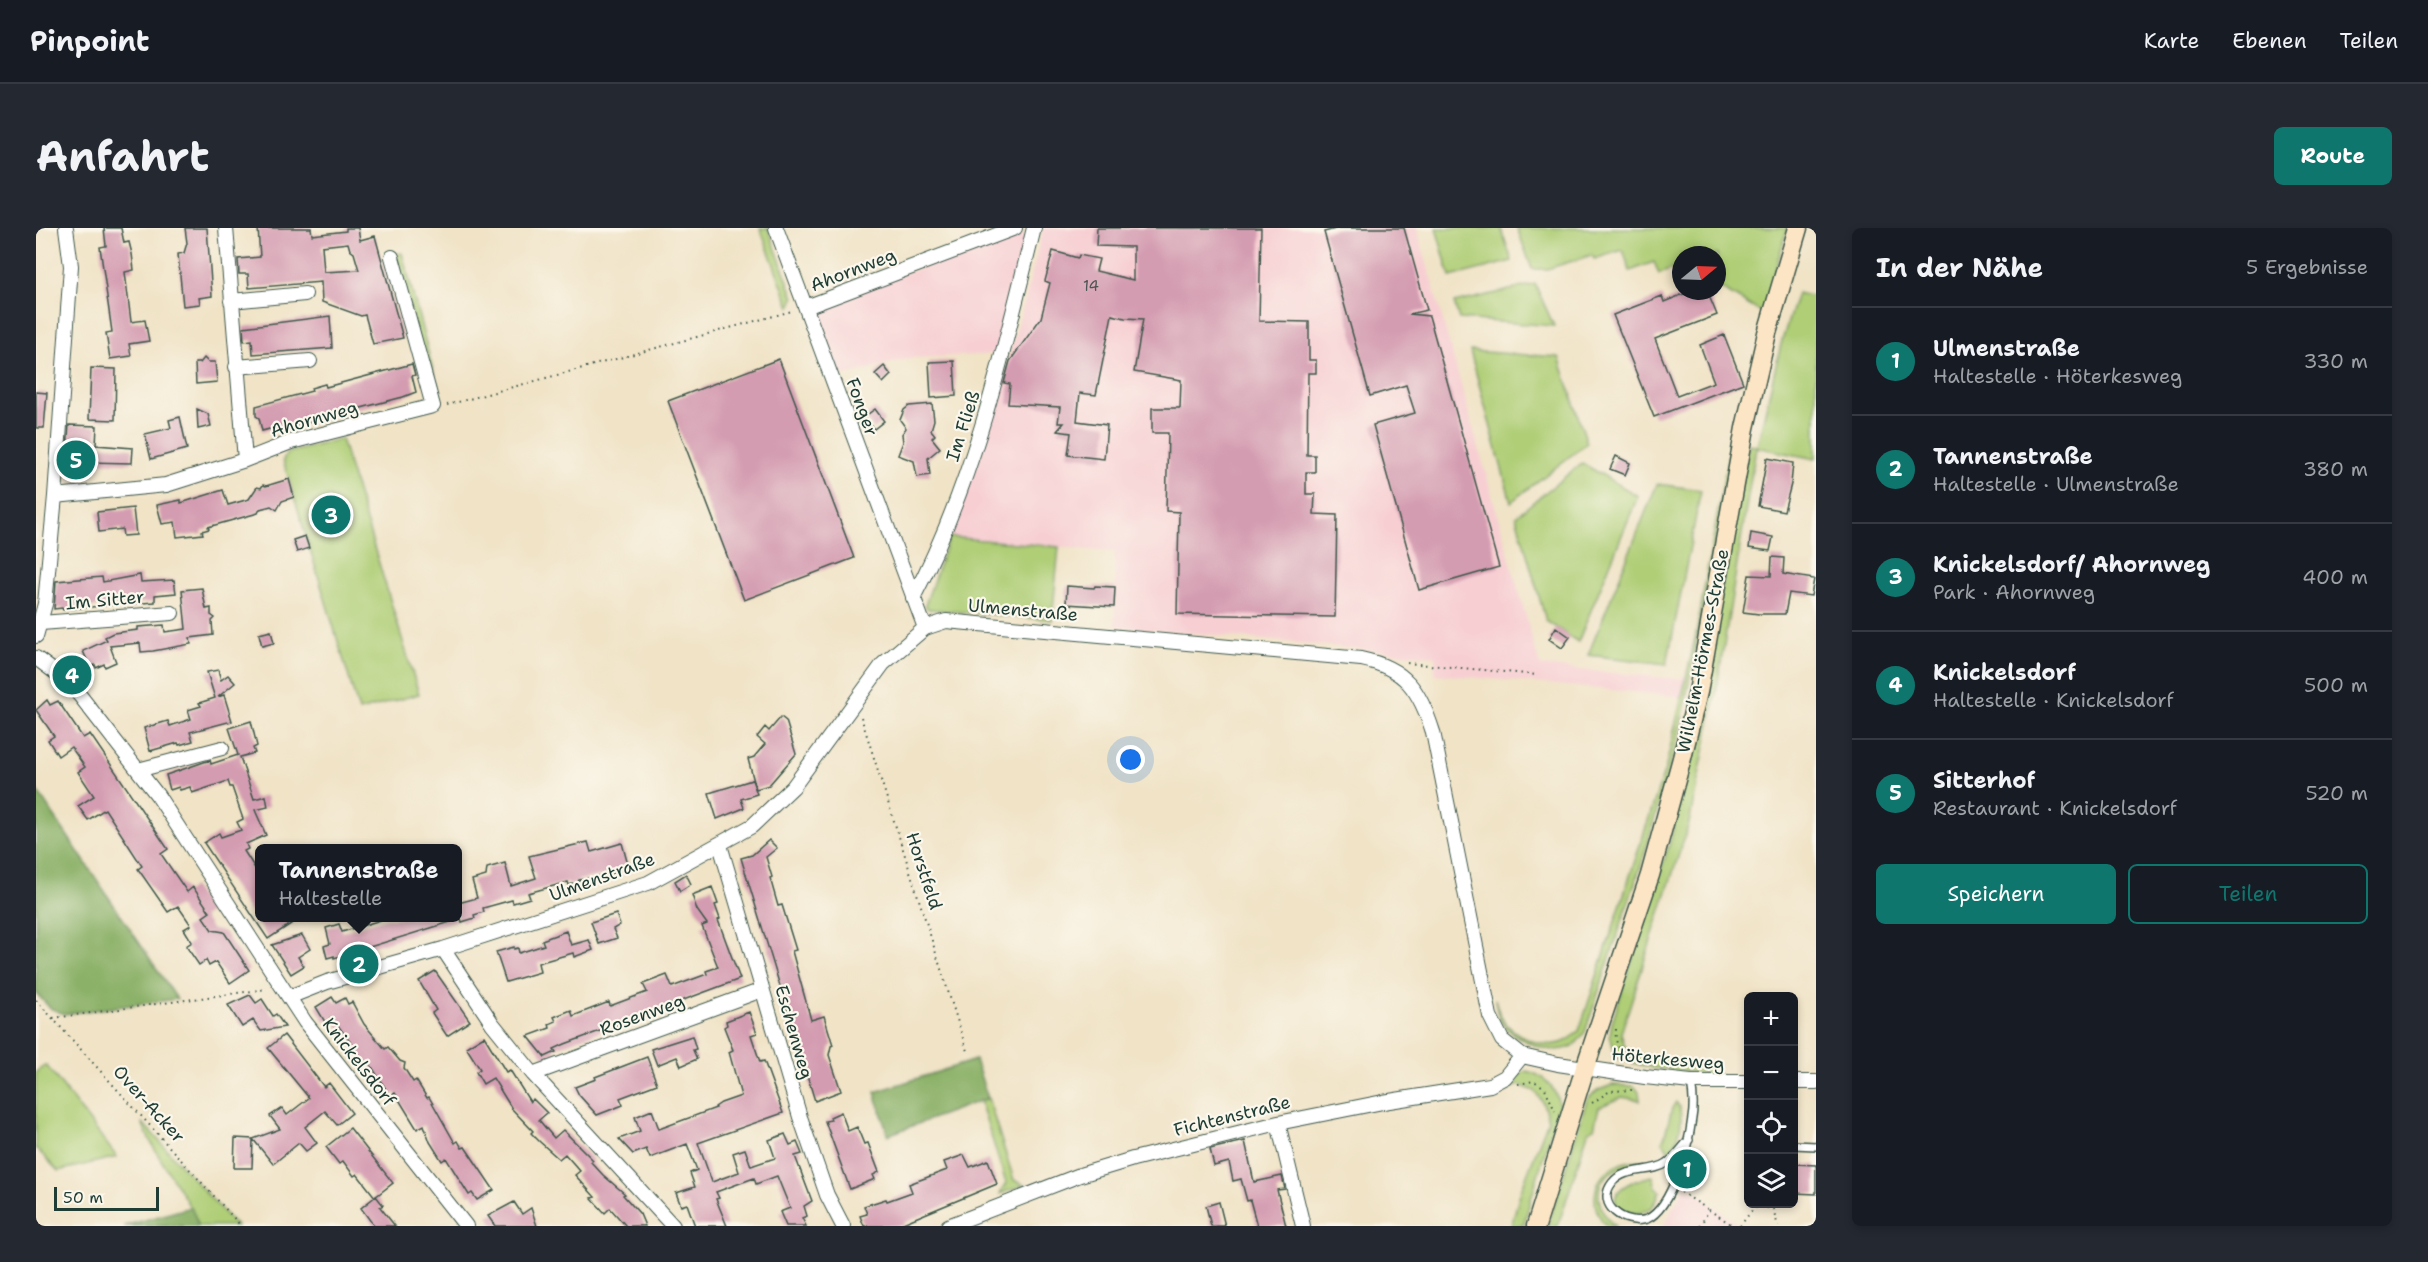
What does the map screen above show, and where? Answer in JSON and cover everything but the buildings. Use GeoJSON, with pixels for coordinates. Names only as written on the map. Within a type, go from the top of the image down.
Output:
{"type":"FeatureCollection","features":[{"type":"Feature","properties":{"kind":"street"},"geometry":{"type":"LineString","coordinates":[[39,630],[45,604],[55,496],[71,266],[66,228]]}},
{"type":"Feature","properties":{"kind":"street"},"geometry":{"type":"LineString","coordinates":[[226,228],[245,460]]}},
{"type":"Feature","properties":{"kind":"street","name":"Fonger"},"geometry":{"type":"LineString","coordinates":[[776,228],[913,598]]}},
{"type":"Feature","properties":{"kind":"street","name":"Ahornweg"},"geometry":{"type":"LineString","coordinates":[[806,307],[1015,228]]}},
{"type":"Feature","properties":{"kind":"street","name":"Im Fließ"},"geometry":{"type":"LineString","coordinates":[[913,598],[926,574],[974,454],[1001,363],[1034,228]]}},
{"type":"Feature","properties":{"kind":"street","name":"Wilhelm-Hörmes-Straße"},"geometry":{"type":"LineString","coordinates":[[1536,1226],[1585,1068],[1650,875],[1682,758],[1698,692],[1752,395],[1767,333],[1798,228]]}},
{"type":"Feature","properties":{"kind":"street"},"geometry":{"type":"LineString","coordinates":[[392,257],[433,406]]}},
{"type":"Feature","properties":{"kind":"street"},"geometry":{"type":"LineString","coordinates":[[231,301],[305,294]]}},
{"type":"Feature","properties":{"kind":"street"},"geometry":{"type":"LineString","coordinates":[[236,367],[310,361]]}},
{"type":"Feature","properties":{"kind":"street","name":"Ahornweg"},"geometry":{"type":"LineString","coordinates":[[55,496],[166,485],[245,460],[291,442],[433,406]]}},
{"type":"Feature","properties":{"kind":"street"},"geometry":{"type":"LineString","coordinates":[[913,598],[925,628]]}},
{"type":"Feature","properties":{"kind":"street","name":"Im Sitter"},"geometry":{"type":"LineString","coordinates":[[39,630],[172,613]]}},
{"type":"Feature","properties":{"kind":"street","name":"Ulmenstraße"},"geometry":{"type":"LineString","coordinates":[[285,992],[443,949],[648,883],[720,845],[752,826],[794,787],[883,664],[925,628],[946,621],[1361,659],[1380,663],[1398,672],[1416,693],[1433,732],[1491,1021],[1502,1040],[1521,1056]]}},
{"type":"Feature","properties":{"kind":"street","name":"Knickelsdorf"},"geometry":{"type":"LineString","coordinates":[[36,658],[67,681],[158,796],[304,1022],[466,1226]]}},
{"type":"Feature","properties":{"kind":"street"},"geometry":{"type":"LineString","coordinates":[[138,770],[222,748]]}},
{"type":"Feature","properties":{"kind":"street","name":"Eschenweg"},"geometry":{"type":"LineString","coordinates":[[720,845],[800,1117],[827,1195],[843,1226]]}},
{"type":"Feature","properties":{"kind":"street"},"geometry":{"type":"LineString","coordinates":[[443,949],[492,1023],[533,1074],[673,1226]]}},
{"type":"Feature","properties":{"kind":"street","name":"Rosenweg"},"geometry":{"type":"LineString","coordinates":[[533,1074],[762,990]]}},
{"type":"Feature","properties":{"kind":"street"},"geometry":{"type":"LineString","coordinates":[[1521,1056],[1585,1068]]}},
{"type":"Feature","properties":{"kind":"street","name":"Fichtenstraße"},"geometry":{"type":"LineString","coordinates":[[948,1226],[1080,1175],[1278,1123],[1383,1101],[1490,1085],[1505,1077],[1521,1056]]}},
{"type":"Feature","properties":{"kind":"street","name":"Höterkesweg"},"geometry":{"type":"LineString","coordinates":[[1585,1068],[1691,1082],[1744,1083]]}},
{"type":"Feature","properties":{"kind":"street"},"geometry":{"type":"LineString","coordinates":[[1798,1082],[1816,1082]]}},
{"type":"Feature","properties":{"kind":"street"},"geometry":{"type":"LineString","coordinates":[[1278,1123],[1304,1226]]}},
{"type":"Feature","properties":{"kind":"lane"},"geometry":{"type":"LineString","coordinates":[[1689,1140],[1665,1164],[1625,1174],[1610,1185],[1607,1194],[1608,1202],[1616,1216],[1625,1221],[1645,1223],[1659,1210],[1689,1140],[1693,1115],[1691,1082]]}},
{"type":"Feature","properties":{"kind":"lane"},"geometry":{"type":"LineString","coordinates":[[1798,1145],[1816,1146]]}},
{"type":"Feature","properties":{"kind":"path"},"geometry":{"type":"LineString","coordinates":[[433,406],[448,405],[806,307]]}},
{"type":"Feature","properties":{"kind":"path"},"geometry":{"type":"LineString","coordinates":[[1403,663],[1538,675]]}},
{"type":"Feature","properties":{"kind":"path","name":"Horstfeld"},"geometry":{"type":"LineString","coordinates":[[856,700],[967,1051]]}},
{"type":"Feature","properties":{"kind":"path"},"geometry":{"type":"LineString","coordinates":[[53,1018],[285,992]]}},
{"type":"Feature","properties":{"kind":"path","name":"Over-Acker"},"geometry":{"type":"LineString","coordinates":[[36,1000],[241,1226]]}},
{"type":"Feature","properties":{"kind":"path"},"geometry":{"type":"LineString","coordinates":[[1616,1029],[1617,1043],[1621,1052],[1631,1059],[1641,1061]]}},
{"type":"Feature","properties":{"kind":"path"},"geometry":{"type":"LineString","coordinates":[[1671,1186],[1734,1226]]}},
{"type":"Feature","properties":{"kind":"path"},"geometry":{"type":"LineString","coordinates":[[1740,1226],[1753,1209],[1759,1206],[1773,1209],[1778,1226]]}},
{"type":"Feature","properties":{"kind":"path"},"geometry":{"type":"LineString","coordinates":[[1700,1226],[1709,1210]]}},
{"type":"Feature","properties":{"kind":"shaded area"},"geometry":{"type":"Polygon","coordinates":[[[1043,228],[1417,228],[1540,666],[1679,679],[1687,675],[1682,700],[1676,696],[1435,674],[1435,656],[1115,626],[1115,552],[949,537],[981,454],[1043,228]]]}},
{"type":"Feature","properties":{"kind":"shaded area"},"geometry":{"type":"Polygon","coordinates":[[[1019,231],[1026,238],[997,354],[911,358],[838,377],[815,317],[820,306],[1019,231]]]}},
{"type":"Feature","properties":{"kind":"shaded area"},"geometry":{"type":"Polygon","coordinates":[[[1686,1185],[1740,1226],[1664,1226],[1686,1185]]]}},
{"type":"Feature","properties":{"kind":"green space"},"geometry":{"type":"Polygon","coordinates":[[[760,228],[768,228],[794,298],[790,307],[760,228]]]}},
{"type":"Feature","properties":{"kind":"green space"},"geometry":{"type":"Polygon","coordinates":[[[1436,228],[1501,228],[1512,261],[1450,277],[1436,228]]]}},
{"type":"Feature","properties":{"kind":"green space"},"geometry":{"type":"Polygon","coordinates":[[[1517,228],[1788,228],[1762,313],[1726,291],[1726,246],[1672,246],[1672,269],[1659,274],[1654,262],[1630,271],[1623,250],[1594,259],[1592,255],[1547,269],[1532,269],[1517,228]]]}},
{"type":"Feature","properties":{"kind":"green space"},"geometry":{"type":"Polygon","coordinates":[[[402,253],[440,396],[432,391],[396,254],[402,253]]]}},
{"type":"Feature","properties":{"kind":"green space"},"geometry":{"type":"Polygon","coordinates":[[[1535,284],[1554,326],[1459,319],[1454,303],[1535,284]]]}},
{"type":"Feature","properties":{"kind":"green space"},"geometry":{"type":"Polygon","coordinates":[[[1797,293],[1816,297],[1816,459],[1756,447],[1716,694],[1689,823],[1621,1033],[1625,1047],[1635,1054],[1703,1064],[1721,1075],[1652,1068],[1616,1058],[1610,1035],[1612,1022],[1670,842],[1686,776],[1749,444],[1757,446],[1781,344],[1797,293]]]}},
{"type":"Feature","properties":{"kind":"green space"},"geometry":{"type":"Polygon","coordinates":[[[1470,351],[1559,357],[1587,443],[1511,502],[1470,351]]]}},
{"type":"Feature","properties":{"kind":"green space"},"geometry":{"type":"Polygon","coordinates":[[[341,439],[419,694],[359,711],[283,460],[287,453],[341,439]]]}},
{"type":"Feature","properties":{"kind":"green space"},"geometry":{"type":"Polygon","coordinates":[[[1731,439],[1735,440],[1679,735],[1642,862],[1585,1032],[1576,1043],[1568,1048],[1560,1050],[1541,1047],[1522,1040],[1501,1022],[1495,999],[1500,1015],[1506,1024],[1531,1040],[1550,1044],[1560,1043],[1579,1031],[1666,766],[1696,634],[1731,439]]]}},
{"type":"Feature","properties":{"kind":"green space"},"geometry":{"type":"Polygon","coordinates":[[[1582,463],[1638,496],[1578,642],[1546,621],[1516,516],[1582,463]]]}},
{"type":"Feature","properties":{"kind":"green space"},"geometry":{"type":"Polygon","coordinates":[[[1657,484],[1701,490],[1667,664],[1588,655],[1657,484]]]}},
{"type":"Feature","properties":{"kind":"green space"},"geometry":{"type":"Polygon","coordinates":[[[949,537],[1059,547],[1052,620],[928,609],[925,605],[949,537]]]}},
{"type":"Feature","properties":{"kind":"green space"},"geometry":{"type":"Polygon","coordinates":[[[36,789],[177,999],[64,1014],[50,1008],[36,993],[36,789]]]}},
{"type":"Feature","properties":{"kind":"green space"},"geometry":{"type":"Polygon","coordinates":[[[975,1060],[988,1098],[888,1135],[875,1092],[975,1060]]]}},
{"type":"Feature","properties":{"kind":"green space"},"geometry":{"type":"Polygon","coordinates":[[[46,1065],[117,1157],[58,1171],[36,1148],[36,1072],[46,1065]]]}},
{"type":"Feature","properties":{"kind":"green space"},"geometry":{"type":"Polygon","coordinates":[[[1526,1071],[1538,1075],[1547,1082],[1555,1092],[1559,1104],[1523,1226],[1511,1226],[1521,1190],[1548,1120],[1543,1103],[1535,1091],[1519,1085],[1504,1092],[1481,1095],[1526,1071]]]}},
{"type":"Feature","properties":{"kind":"green space"},"geometry":{"type":"Polygon","coordinates":[[[1612,1085],[1634,1086],[1639,1092],[1640,1100],[1622,1097],[1599,1107],[1594,1128],[1588,1132],[1558,1226],[1548,1226],[1587,1099],[1599,1090],[1612,1085]]]}},
{"type":"Feature","properties":{"kind":"green space"},"geometry":{"type":"Polygon","coordinates":[[[988,1098],[1014,1180],[1024,1185],[1000,1194],[1006,1183],[980,1101],[988,1098]]]}},
{"type":"Feature","properties":{"kind":"green space"},"geometry":{"type":"Polygon","coordinates":[[[1676,1102],[1681,1121],[1676,1141],[1670,1152],[1663,1142],[1672,1108],[1676,1102]]]}},
{"type":"Feature","properties":{"kind":"green space"},"geometry":{"type":"Polygon","coordinates":[[[142,1122],[236,1226],[199,1226],[186,1199],[154,1149],[142,1122]]]}},
{"type":"Feature","properties":{"kind":"green space"},"geometry":{"type":"Polygon","coordinates":[[[1632,1161],[1648,1161],[1650,1164],[1618,1169],[1603,1180],[1600,1187],[1600,1204],[1615,1226],[1608,1226],[1598,1213],[1596,1190],[1603,1176],[1612,1168],[1632,1161]]]}},
{"type":"Feature","properties":{"kind":"green space"},"geometry":{"type":"Polygon","coordinates":[[[1653,1176],[1656,1187],[1660,1191],[1651,1208],[1631,1213],[1617,1204],[1616,1197],[1620,1189],[1632,1182],[1653,1176]]]}},
{"type":"Feature","properties":{"kind":"green space"},"geometry":{"type":"Polygon","coordinates":[[[191,1207],[199,1226],[124,1226],[191,1207]]]}},
{"type":"Feature","properties":{"kind":"place","name":"Sitterhof"},"geometry":{"type":"Point","coordinates":[76,460]}},
{"type":"Feature","properties":{"kind":"place","name":"Knickelsdorf/ Ahornweg"},"geometry":{"type":"Point","coordinates":[331,515]}},
{"type":"Feature","properties":{"kind":"place","name":"Knickelsdorf"},"geometry":{"type":"Point","coordinates":[72,675]}},
{"type":"Feature","properties":{"kind":"place","name":"Tannenstraße"},"geometry":{"type":"Point","coordinates":[359,964]}},
{"type":"Feature","properties":{"kind":"place","name":"Ulmenstraße"},"geometry":{"type":"Point","coordinates":[1687,1169]}}]}
